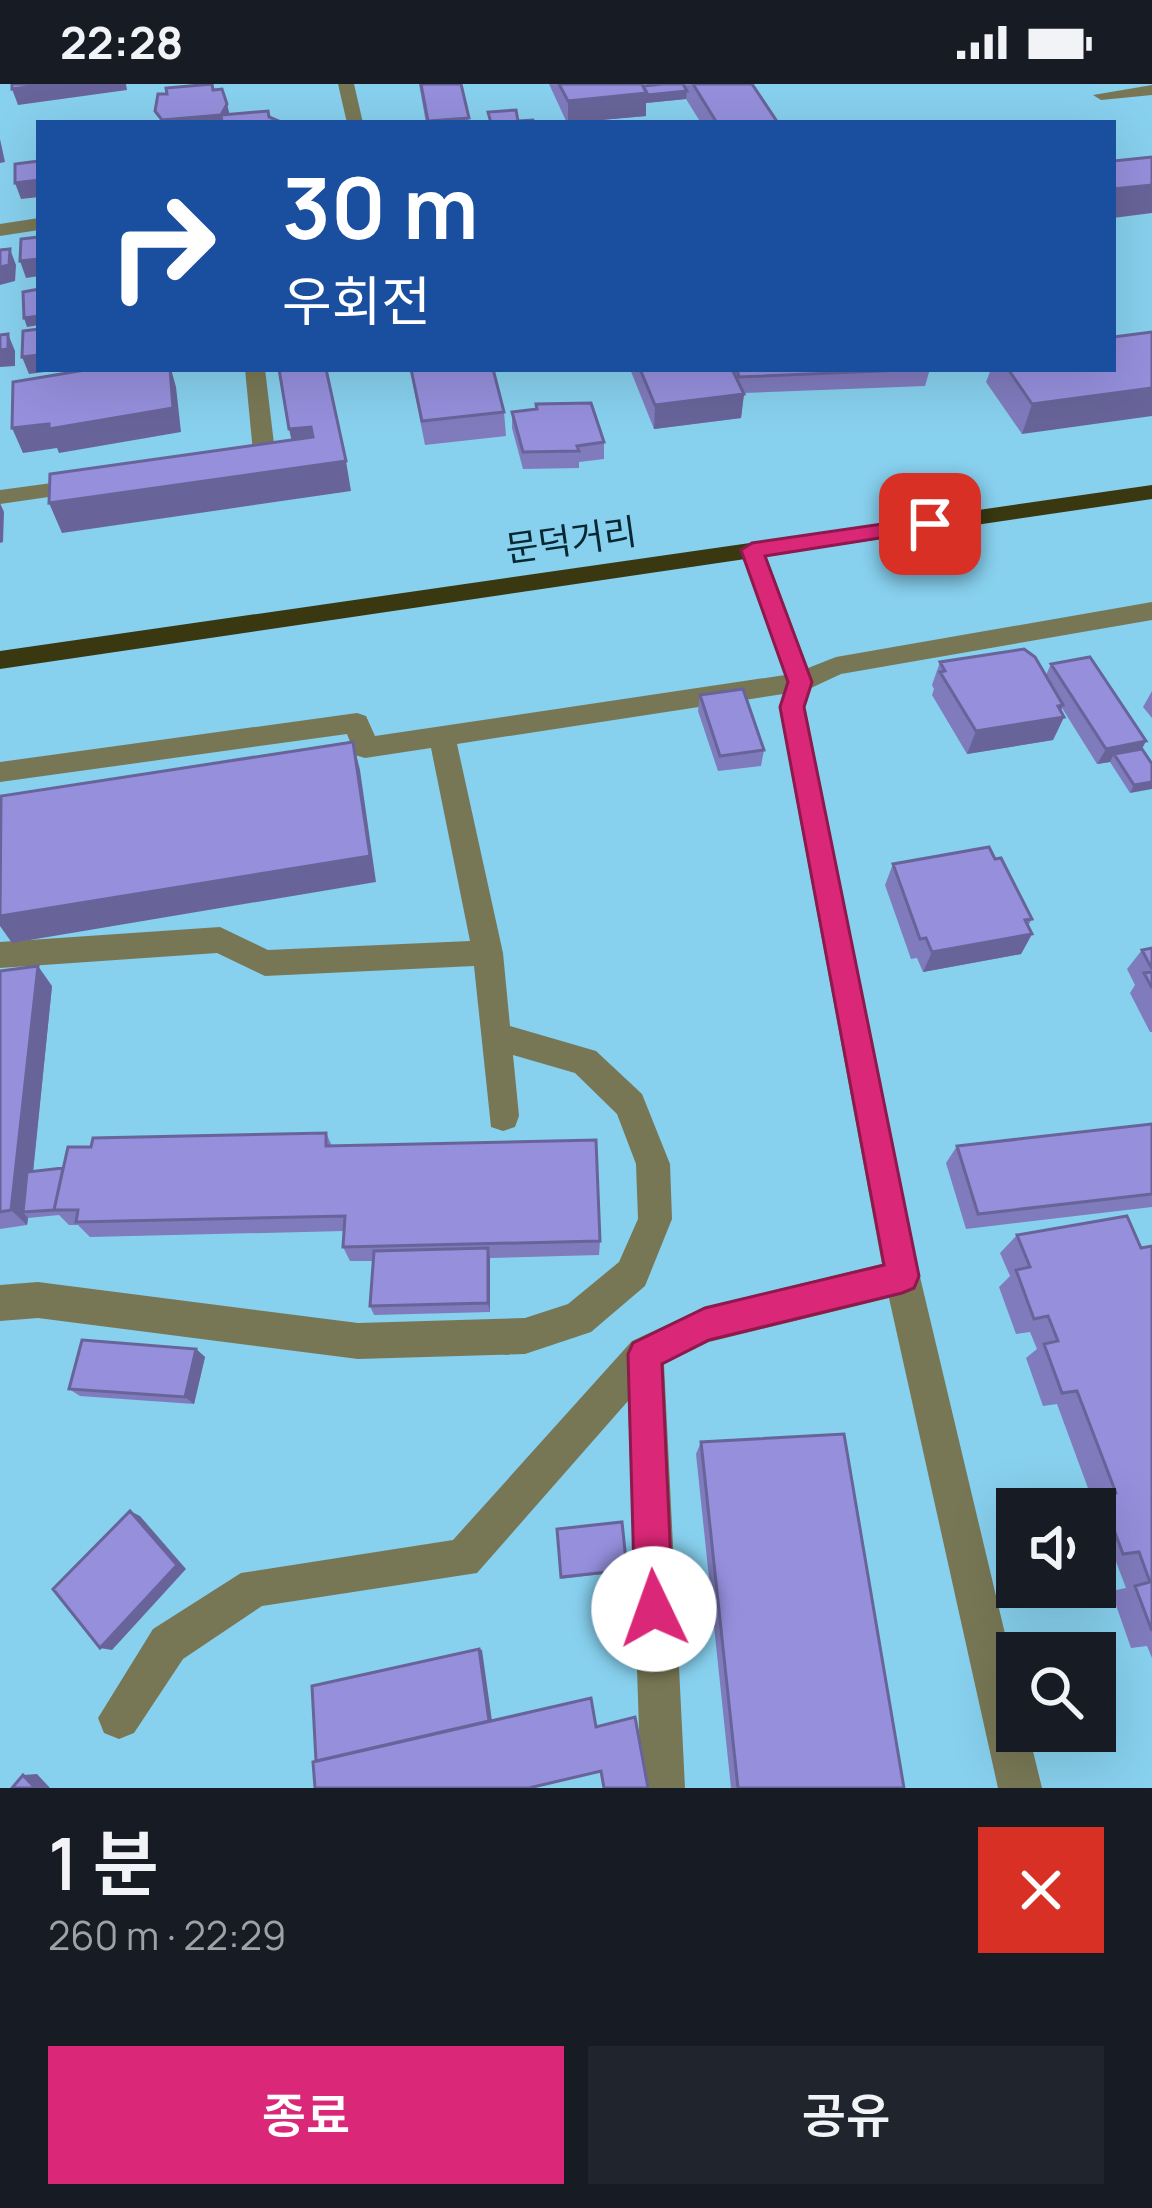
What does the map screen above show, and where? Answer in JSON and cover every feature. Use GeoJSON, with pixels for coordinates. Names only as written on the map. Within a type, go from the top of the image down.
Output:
{"type":"FeatureCollection","features":[{"type":"Feature","properties":{"kind":"main road","name":"문덕거리"},"geometry":{"type":"LineString","coordinates":[[0,660],[1152,492]]}},
{"type":"Feature","properties":{"kind":"street"},"geometry":{"type":"LineString","coordinates":[[346,84],[354,120]]}},
{"type":"Feature","properties":{"kind":"street"},"geometry":{"type":"LineString","coordinates":[[1101,95],[1152,90]]}},
{"type":"Feature","properties":{"kind":"street"},"geometry":{"type":"LineString","coordinates":[[0,230],[36,224]]}},
{"type":"Feature","properties":{"kind":"street"},"geometry":{"type":"LineString","coordinates":[[213,470],[259,462],[264,452],[255,372]]}},
{"type":"Feature","properties":{"kind":"street"},"geometry":{"type":"LineString","coordinates":[[0,496],[118,482]]}},
{"type":"Feature","properties":{"kind":"street"},"geometry":{"type":"LineString","coordinates":[[752,550],[800,682],[792,707],[902,1276],[1020,1788]]}},
{"type":"Feature","properties":{"kind":"street"},"geometry":{"type":"LineString","coordinates":[[0,772],[357,723],[365,748],[800,682],[836,666],[915,649],[1152,611]]}},
{"type":"Feature","properties":{"kind":"street"},"geometry":{"type":"LineString","coordinates":[[442,736],[488,953],[503,1116]]}},
{"type":"Feature","properties":{"kind":"street"},"geometry":{"type":"LineString","coordinates":[[0,955],[220,940],[265,963],[488,953]]}},
{"type":"Feature","properties":{"kind":"street"},"geometry":{"type":"LineString","coordinates":[[0,1303],[38,1300],[358,1342],[525,1336],[578,1318],[632,1274],[655,1219],[652,1164],[629,1105],[585,1060],[495,1036]]}},
{"type":"Feature","properties":{"kind":"street"},"geometry":{"type":"LineString","coordinates":[[119,1718],[168,1644],[255,1588],[463,1558],[645,1354],[705,1325],[902,1276]]}},
{"type":"Feature","properties":{"kind":"street"},"geometry":{"type":"LineString","coordinates":[[645,1354],[663,1788]]}},
{"type":"Feature","properties":{"kind":"building"},"geometry":{"type":"Polygon","coordinates":[[[12,84],[49,84],[12,89],[12,84]]]}},
{"type":"Feature","properties":{"kind":"building"},"geometry":{"type":"Polygon","coordinates":[[[212,84],[213,90],[222,89],[227,104],[221,115],[162,120],[155,111],[158,94],[167,94],[166,88],[212,84]]]}},
{"type":"Feature","properties":{"kind":"building"},"geometry":{"type":"Polygon","coordinates":[[[421,84],[461,84],[469,118],[428,120],[421,84]]]}},
{"type":"Feature","properties":{"kind":"building"},"geometry":{"type":"Polygon","coordinates":[[[559,84],[642,84],[647,93],[568,101],[559,84]]]}},
{"type":"Feature","properties":{"kind":"building"},"geometry":{"type":"Polygon","coordinates":[[[683,84],[687,91],[647,95],[643,86],[683,84]]]}},
{"type":"Feature","properties":{"kind":"building"},"geometry":{"type":"Polygon","coordinates":[[[693,84],[752,84],[776,120],[715,120],[693,84]]]}},
{"type":"Feature","properties":{"kind":"building"},"geometry":{"type":"Polygon","coordinates":[[[516,110],[518,120],[490,120],[488,112],[516,110]]]}},
{"type":"Feature","properties":{"kind":"building"},"geometry":{"type":"Polygon","coordinates":[[[268,111],[276,120],[222,120],[221,115],[268,111]]]}},
{"type":"Feature","properties":{"kind":"building"},"geometry":{"type":"Polygon","coordinates":[[[1152,157],[1152,185],[1116,189],[1116,161],[1152,157]]]}},
{"type":"Feature","properties":{"kind":"building"},"geometry":{"type":"Polygon","coordinates":[[[36,161],[36,180],[15,183],[15,164],[36,161]]]}},
{"type":"Feature","properties":{"kind":"building"},"geometry":{"type":"Polygon","coordinates":[[[36,237],[36,259],[20,261],[21,239],[36,237]]]}},
{"type":"Feature","properties":{"kind":"building"},"geometry":{"type":"Polygon","coordinates":[[[10,249],[9,265],[0,267],[0,250],[10,249]]]}},
{"type":"Feature","properties":{"kind":"building"},"geometry":{"type":"Polygon","coordinates":[[[36,290],[36,316],[24,318],[23,292],[36,290]]]}},
{"type":"Feature","properties":{"kind":"building"},"geometry":{"type":"Polygon","coordinates":[[[36,329],[36,355],[22,357],[23,331],[36,329]]]}},
{"type":"Feature","properties":{"kind":"building"},"geometry":{"type":"Polygon","coordinates":[[[1152,332],[1152,388],[1032,404],[1010,372],[1116,372],[1116,337],[1152,332]]]}},
{"type":"Feature","properties":{"kind":"building"},"geometry":{"type":"Polygon","coordinates":[[[8,334],[8,349],[0,350],[0,335],[8,334]]]}},
{"type":"Feature","properties":{"kind":"building"},"geometry":{"type":"Polygon","coordinates":[[[73,372],[170,372],[173,408],[49,429],[49,424],[12,428],[13,382],[73,372]]]}},
{"type":"Feature","properties":{"kind":"building"},"geometry":{"type":"Polygon","coordinates":[[[280,372],[327,372],[346,461],[49,503],[50,474],[313,437],[311,427],[289,429],[280,372]]]}},
{"type":"Feature","properties":{"kind":"building"},"geometry":{"type":"Polygon","coordinates":[[[412,372],[494,372],[504,412],[422,421],[412,372]]]}},
{"type":"Feature","properties":{"kind":"building"},"geometry":{"type":"Polygon","coordinates":[[[641,372],[733,372],[744,394],[655,405],[641,372]]]}},
{"type":"Feature","properties":{"kind":"building"},"geometry":{"type":"Polygon","coordinates":[[[738,372],[857,372],[739,377],[738,372]]]}},
{"type":"Feature","properties":{"kind":"building"},"geometry":{"type":"Polygon","coordinates":[[[591,403],[604,442],[577,446],[579,451],[523,452],[512,412],[537,409],[536,404],[591,403]]]}},
{"type":"Feature","properties":{"kind":"building"},"geometry":{"type":"Polygon","coordinates":[[[1024,649],[1035,657],[1063,705],[1058,706],[1064,717],[976,731],[940,672],[945,671],[940,662],[1024,649]]]}},
{"type":"Feature","properties":{"kind":"building"},"geometry":{"type":"Polygon","coordinates":[[[1090,657],[1146,741],[1106,749],[1051,664],[1090,657]]]}},
{"type":"Feature","properties":{"kind":"building"},"geometry":{"type":"Polygon","coordinates":[[[743,689],[764,750],[720,756],[700,695],[743,689]]]}},
{"type":"Feature","properties":{"kind":"building"},"geometry":{"type":"Polygon","coordinates":[[[353,742],[370,856],[0,916],[1,796],[353,742]]]}},
{"type":"Feature","properties":{"kind":"building"},"geometry":{"type":"Polygon","coordinates":[[[1142,749],[1152,764],[1152,782],[1134,785],[1114,754],[1142,749]]]}},
{"type":"Feature","properties":{"kind":"building"},"geometry":{"type":"Polygon","coordinates":[[[989,847],[995,859],[1001,858],[1032,919],[1025,920],[1032,934],[932,952],[926,938],[920,939],[893,864],[989,847]]]}},
{"type":"Feature","properties":{"kind":"building"},"geometry":{"type":"Polygon","coordinates":[[[1152,948],[1152,969],[1142,950],[1152,948]]]}},
{"type":"Feature","properties":{"kind":"building"},"geometry":{"type":"Polygon","coordinates":[[[38,966],[11,1210],[0,1212],[0,971],[38,966]]]}},
{"type":"Feature","properties":{"kind":"building"},"geometry":{"type":"Polygon","coordinates":[[[1152,1124],[1152,1194],[978,1214],[957,1146],[1152,1124]]]}},
{"type":"Feature","properties":{"kind":"building"},"geometry":{"type":"Polygon","coordinates":[[[326,1133],[326,1146],[596,1140],[600,1241],[343,1247],[345,1216],[76,1222],[78,1210],[54,1210],[68,1147],[91,1147],[93,1138],[326,1133]]]}},
{"type":"Feature","properties":{"kind":"building"},"geometry":{"type":"Polygon","coordinates":[[[63,1168],[54,1210],[23,1212],[27,1172],[63,1168]]]}},
{"type":"Feature","properties":{"kind":"building"},"geometry":{"type":"Polygon","coordinates":[[[1127,1216],[1141,1248],[1152,1246],[1152,1631],[1135,1586],[1150,1582],[1139,1552],[1123,1554],[1116,1535],[1116,1488],[1077,1391],[1062,1393],[1044,1344],[1058,1341],[1048,1316],[1034,1319],[1016,1270],[1030,1267],[1017,1235],[1127,1216]]]}},
{"type":"Feature","properties":{"kind":"building"},"geometry":{"type":"Polygon","coordinates":[[[488,1248],[488,1303],[370,1306],[374,1251],[488,1248]]]}},
{"type":"Feature","properties":{"kind":"building"},"geometry":{"type":"Polygon","coordinates":[[[82,1340],[196,1349],[185,1397],[69,1389],[82,1340]]]}},
{"type":"Feature","properties":{"kind":"building"},"geometry":{"type":"Polygon","coordinates":[[[844,1434],[904,1788],[738,1788],[701,1442],[844,1434]]]}},
{"type":"Feature","properties":{"kind":"building"},"geometry":{"type":"Polygon","coordinates":[[[130,1511],[177,1565],[100,1648],[53,1589],[130,1511]]]}},
{"type":"Feature","properties":{"kind":"building"},"geometry":{"type":"Polygon","coordinates":[[[622,1522],[627,1570],[561,1577],[557,1529],[622,1522]]]}},
{"type":"Feature","properties":{"kind":"building"},"geometry":{"type":"Polygon","coordinates":[[[479,1649],[489,1721],[316,1761],[312,1686],[479,1649]]]}},
{"type":"Feature","properties":{"kind":"building"},"geometry":{"type":"Polygon","coordinates":[[[591,1698],[596,1727],[635,1717],[648,1788],[604,1788],[601,1771],[529,1788],[315,1788],[313,1762],[591,1698]]]}},
{"type":"Feature","properties":{"kind":"building"},"geometry":{"type":"Polygon","coordinates":[[[23,1775],[35,1788],[12,1788],[23,1775]]]}},
{"type":"Feature","properties":{"kind":"route"},"geometry":{"type":"LineString","coordinates":[[654,1609],[645,1354],[705,1325],[902,1276],[792,707],[800,682],[752,550],[930,524]]}}]}
